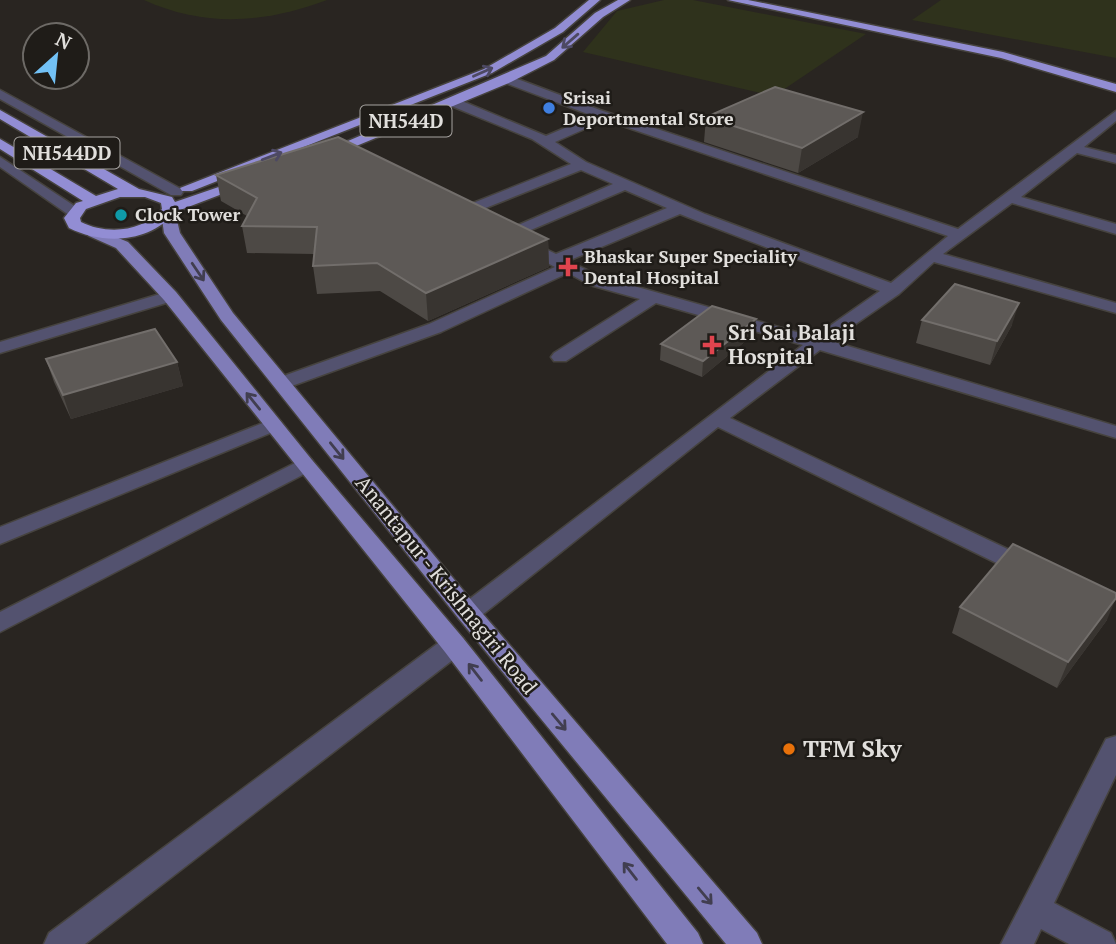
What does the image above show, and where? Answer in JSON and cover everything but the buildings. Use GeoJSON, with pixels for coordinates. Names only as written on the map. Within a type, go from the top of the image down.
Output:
{"type":"FeatureCollection","features":[{"type":"Feature","properties":{"kind":"highway","name":"NH544D"},"geometry":{"type":"LineString","coordinates":[[94,233],[116,233],[153,224],[169,202],[314,140],[488,71],[549,37],[595,0]]}},
{"type":"Feature","properties":{"kind":"highway","name":"NH544D"},"geometry":{"type":"LineString","coordinates":[[313,158],[453,102],[550,58],[599,15],[625,0]]}},
{"type":"Feature","properties":{"kind":"highway"},"geometry":{"type":"LineString","coordinates":[[733,0],[1003,55],[1116,88]]}},
{"type":"Feature","properties":{"kind":"highway"},"geometry":{"type":"LineString","coordinates":[[764,0],[1024,53],[1116,81]]}},
{"type":"Feature","properties":{"kind":"highway","name":"NH544DD"},"geometry":{"type":"LineString","coordinates":[[0,114],[134,192]]}},
{"type":"Feature","properties":{"kind":"highway","name":"NH544DD"},"geometry":{"type":"LineString","coordinates":[[0,143],[92,200]]}},
{"type":"Feature","properties":{"kind":"highway","name":"NH544D"},"geometry":{"type":"LineString","coordinates":[[74,212],[92,200],[134,192],[169,202],[261,177]]}},
{"type":"Feature","properties":{"kind":"highway","name":"Anantapur - Krishnagiri Road"},"geometry":{"type":"LineString","coordinates":[[74,212],[74,225],[94,233]]}},
{"type":"Feature","properties":{"kind":"main road","name":"Anantapur - Krishnagiri Road"},"geometry":{"type":"LineString","coordinates":[[169,202],[172,233],[228,316],[468,613],[746,944]]}},
{"type":"Feature","properties":{"kind":"main road","name":"Anantapur - Krishnagiri Road"},"geometry":{"type":"LineString","coordinates":[[94,233],[122,245],[170,296],[454,645],[687,944]]}},
{"type":"Feature","properties":{"kind":"street"},"geometry":{"type":"LineString","coordinates":[[507,79],[605,116],[961,234]]}},
{"type":"Feature","properties":{"kind":"street"},"geometry":{"type":"LineString","coordinates":[[0,94],[169,202]]}},
{"type":"Feature","properties":{"kind":"street"},"geometry":{"type":"LineString","coordinates":[[453,102],[545,141],[581,165],[680,208],[892,290]]}},
{"type":"Feature","properties":{"kind":"street"},"geometry":{"type":"LineString","coordinates":[[468,613],[716,419],[892,290],[931,256],[1116,115]]}},
{"type":"Feature","properties":{"kind":"street"},"geometry":{"type":"LineString","coordinates":[[545,141],[605,116]]}},
{"type":"Feature","properties":{"kind":"street"},"geometry":{"type":"LineString","coordinates":[[314,140],[364,162]]}},
{"type":"Feature","properties":{"kind":"street"},"geometry":{"type":"LineString","coordinates":[[1074,148],[1116,159]]}},
{"type":"Feature","properties":{"kind":"street"},"geometry":{"type":"LineString","coordinates":[[0,162],[74,212]]}},
{"type":"Feature","properties":{"kind":"street"},"geometry":{"type":"LineString","coordinates":[[581,165],[457,209],[596,281],[1116,432]]}},
{"type":"Feature","properties":{"kind":"street"},"geometry":{"type":"LineString","coordinates":[[496,229],[626,184]]}},
{"type":"Feature","properties":{"kind":"street"},"geometry":{"type":"LineString","coordinates":[[1010,198],[1116,229]]}},
{"type":"Feature","properties":{"kind":"street"},"geometry":{"type":"LineString","coordinates":[[282,383],[435,328],[680,208]]}},
{"type":"Feature","properties":{"kind":"street"},"geometry":{"type":"LineString","coordinates":[[931,256],[1116,308]]}},
{"type":"Feature","properties":{"kind":"street"},"geometry":{"type":"LineString","coordinates":[[0,348],[170,296]]}},
{"type":"Feature","properties":{"kind":"street"},"geometry":{"type":"LineString","coordinates":[[560,357],[654,298]]}},
{"type":"Feature","properties":{"kind":"street"},"geometry":{"type":"LineString","coordinates":[[716,419],[1043,576]]}},
{"type":"Feature","properties":{"kind":"street"},"geometry":{"type":"LineString","coordinates":[[0,536],[273,425]]}},
{"type":"Feature","properties":{"kind":"street"},"geometry":{"type":"LineString","coordinates":[[0,623],[305,465]]}},
{"type":"Feature","properties":{"kind":"street"},"geometry":{"type":"LineString","coordinates":[[60,944],[454,645]]}},
{"type":"Feature","properties":{"kind":"street"},"geometry":{"type":"LineString","coordinates":[[1017,944],[1116,747]]}},
{"type":"Feature","properties":{"kind":"street"},"geometry":{"type":"LineString","coordinates":[[1035,909],[1100,944]]}},
{"type":"Feature","properties":{"kind":"green space"},"geometry":{"type":"Polygon","coordinates":[[[144,0],[327,0],[281,14],[236,19],[190,15],[144,0]]]}},
{"type":"Feature","properties":{"kind":"green space"},"geometry":{"type":"Polygon","coordinates":[[[664,0],[693,0],[866,34],[774,96],[583,52],[617,11],[664,0]]]}},
{"type":"Feature","properties":{"kind":"green space"},"geometry":{"type":"Polygon","coordinates":[[[941,0],[1116,0],[1116,58],[912,20],[941,0]]]}},
{"type":"Feature","properties":{"kind":"place","name":"Srisai Deportmental Store"},"geometry":{"type":"Point","coordinates":[549,108]}},
{"type":"Feature","properties":{"kind":"place","name":"Clock Tower"},"geometry":{"type":"Point","coordinates":[121,215]}},
{"type":"Feature","properties":{"kind":"place","name":"Bhaskar Super Speciality Dental Hospital"},"geometry":{"type":"Point","coordinates":[568,267]}},
{"type":"Feature","properties":{"kind":"place","name":"Sri Sai Balaji Hospital"},"geometry":{"type":"Point","coordinates":[712,345]}},
{"type":"Feature","properties":{"kind":"place","name":"TFM Sky"},"geometry":{"type":"Point","coordinates":[789,749]}}]}
